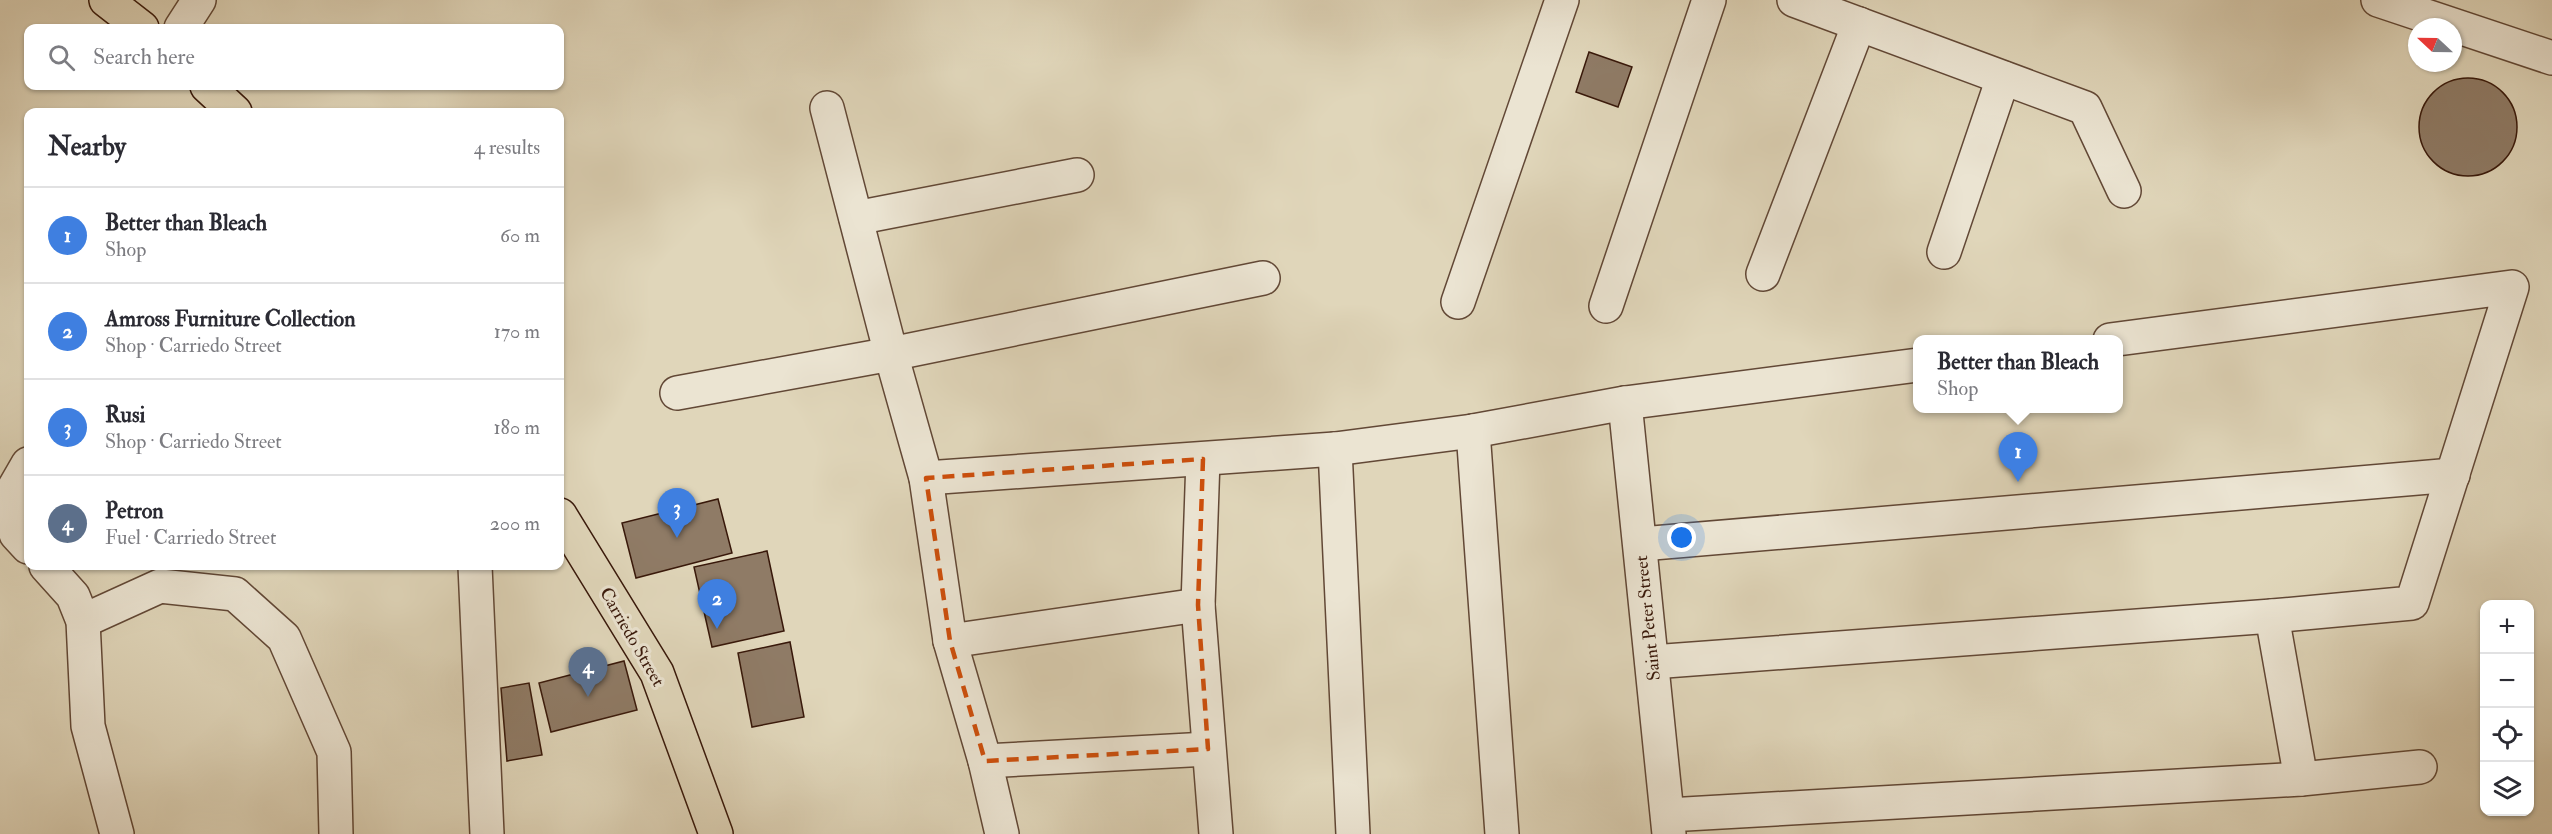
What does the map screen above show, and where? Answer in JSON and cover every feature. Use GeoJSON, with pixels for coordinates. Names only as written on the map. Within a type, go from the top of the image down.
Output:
{"type":"FeatureCollection","features":[{"type":"Feature","properties":{"kind":"main road"},"geometry":{"type":"LineString","coordinates":[[106,0],[137,24]]}},
{"type":"Feature","properties":{"kind":"main road"},"geometry":{"type":"LineString","coordinates":[[211,90],[232,108]]}},
{"type":"Feature","properties":{"kind":"main road","name":"Carriedo Street"},"geometry":{"type":"LineString","coordinates":[[564,522],[657,673],[716,834]]}},
{"type":"Feature","properties":{"kind":"street"},"geometry":{"type":"LineString","coordinates":[[184,24],[199,0]]}},
{"type":"Feature","properties":{"kind":"street"},"geometry":{"type":"LineString","coordinates":[[1458,302],[1562,0]]}},
{"type":"Feature","properties":{"kind":"street"},"geometry":{"type":"LineString","coordinates":[[1606,306],[1709,0]]}},
{"type":"Feature","properties":{"kind":"street"},"geometry":{"type":"LineString","coordinates":[[1794,0],[2085,108],[2124,191]]}},
{"type":"Feature","properties":{"kind":"street"},"geometry":{"type":"LineString","coordinates":[[2378,0],[2552,58]]}},
{"type":"Feature","properties":{"kind":"street"},"geometry":{"type":"LineString","coordinates":[[1763,274],[1859,24]]}},
{"type":"Feature","properties":{"kind":"street"},"geometry":{"type":"LineString","coordinates":[[1944,252],[2003,78]]}},
{"type":"Feature","properties":{"kind":"street"},"geometry":{"type":"LineString","coordinates":[[827,108],[926,478],[950,641],[985,761],[1002,834]]}},
{"type":"Feature","properties":{"kind":"street"},"geometry":{"type":"LineString","coordinates":[[856,218],[1077,175]]}},
{"type":"Feature","properties":{"kind":"street"},"geometry":{"type":"LineString","coordinates":[[677,393],[891,354],[1263,279]]}},
{"type":"Feature","properties":{"kind":"street"},"geometry":{"type":"LineString","coordinates":[[1652,662],[2272,616],[2412,603],[2512,287],[2123,337]]}},
{"type":"Feature","properties":{"kind":"street"},"geometry":{"type":"LineString","coordinates":[[926,478],[1335,449],[1473,431],[1624,403],[1913,366]]}},
{"type":"Feature","properties":{"kind":"street","name":"Saint Peter Street"},"geometry":{"type":"LineString","coordinates":[[1624,403],[1641,544],[1669,825]]}},
{"type":"Feature","properties":{"kind":"street"},"geometry":{"type":"LineString","coordinates":[[1473,431],[1502,834]]}},
{"type":"Feature","properties":{"kind":"street"},"geometry":{"type":"LineString","coordinates":[[1335,449],[1353,834]]}},
{"type":"Feature","properties":{"kind":"street"},"geometry":{"type":"LineString","coordinates":[[1203,459],[1198,605],[1216,834]]}},
{"type":"Feature","properties":{"kind":"street"},"geometry":{"type":"LineString","coordinates":[[24,470],[4,501],[16,534],[24,543]]}},
{"type":"Feature","properties":{"kind":"street"},"geometry":{"type":"LineString","coordinates":[[1641,544],[2453,475]]}},
{"type":"Feature","properties":{"kind":"street"},"geometry":{"type":"LineString","coordinates":[[50,570],[74,596],[83,621],[88,726],[117,834]]}},
{"type":"Feature","properties":{"kind":"street"},"geometry":{"type":"LineString","coordinates":[[476,570],[487,834]]}},
{"type":"Feature","properties":{"kind":"street"},"geometry":{"type":"LineString","coordinates":[[83,621],[160,586],[235,594],[284,638],[334,752],[336,834]]}},
{"type":"Feature","properties":{"kind":"street"},"geometry":{"type":"LineString","coordinates":[[950,641],[1198,605]]}},
{"type":"Feature","properties":{"kind":"street"},"geometry":{"type":"LineString","coordinates":[[2272,616],[2301,779]]}},
{"type":"Feature","properties":{"kind":"street"},"geometry":{"type":"LineString","coordinates":[[985,761],[1208,749]]}},
{"type":"Feature","properties":{"kind":"street"},"geometry":{"type":"LineString","coordinates":[[1669,825],[2301,779],[2420,767]]}},
{"type":"Feature","properties":{"kind":"highlighted area"},"geometry":{"type":"Polygon","coordinates":[[[1203,459],[1198,605],[1208,749],[985,761],[950,641],[926,478],[1203,459]]]}},
{"type":"Feature","properties":{"kind":"building"},"geometry":{"type":"Polygon","coordinates":[[[1589,52],[1632,67],[1618,107],[1576,92],[1589,52]]]}},
{"type":"Feature","properties":{"kind":"building"},"geometry":{"type":"Polygon","coordinates":[[[2468,78],[2487,82],[2503,92],[2513,108],[2517,127],[2513,146],[2503,162],[2487,172],[2468,176],[2449,172],[2433,162],[2423,146],[2419,127],[2423,108],[2433,92],[2449,82],[2468,78]]]}},
{"type":"Feature","properties":{"kind":"building"},"geometry":{"type":"Polygon","coordinates":[[[718,499],[732,553],[636,578],[622,523],[718,499]]]}},
{"type":"Feature","properties":{"kind":"building"},"geometry":{"type":"Polygon","coordinates":[[[767,551],[784,631],[712,647],[694,567],[767,551]]]}},
{"type":"Feature","properties":{"kind":"building"},"geometry":{"type":"Polygon","coordinates":[[[790,642],[804,717],[752,727],[738,653],[790,642]]]}},
{"type":"Feature","properties":{"kind":"building"},"geometry":{"type":"Polygon","coordinates":[[[624,661],[637,710],[551,732],[539,683],[624,661]]]}},
{"type":"Feature","properties":{"kind":"building"},"geometry":{"type":"Polygon","coordinates":[[[529,683],[542,755],[507,761],[501,688],[529,683]]]}},
{"type":"Feature","properties":{"kind":"place","name":"Better than Bleach"},"geometry":{"type":"Point","coordinates":[2018,482]}},
{"type":"Feature","properties":{"kind":"place","name":"Rusi"},"geometry":{"type":"Point","coordinates":[677,538]}},
{"type":"Feature","properties":{"kind":"place","name":"Amross Furniture Collection"},"geometry":{"type":"Point","coordinates":[717,629]}},
{"type":"Feature","properties":{"kind":"place","name":"Petron"},"geometry":{"type":"Point","coordinates":[588,697]}}]}
